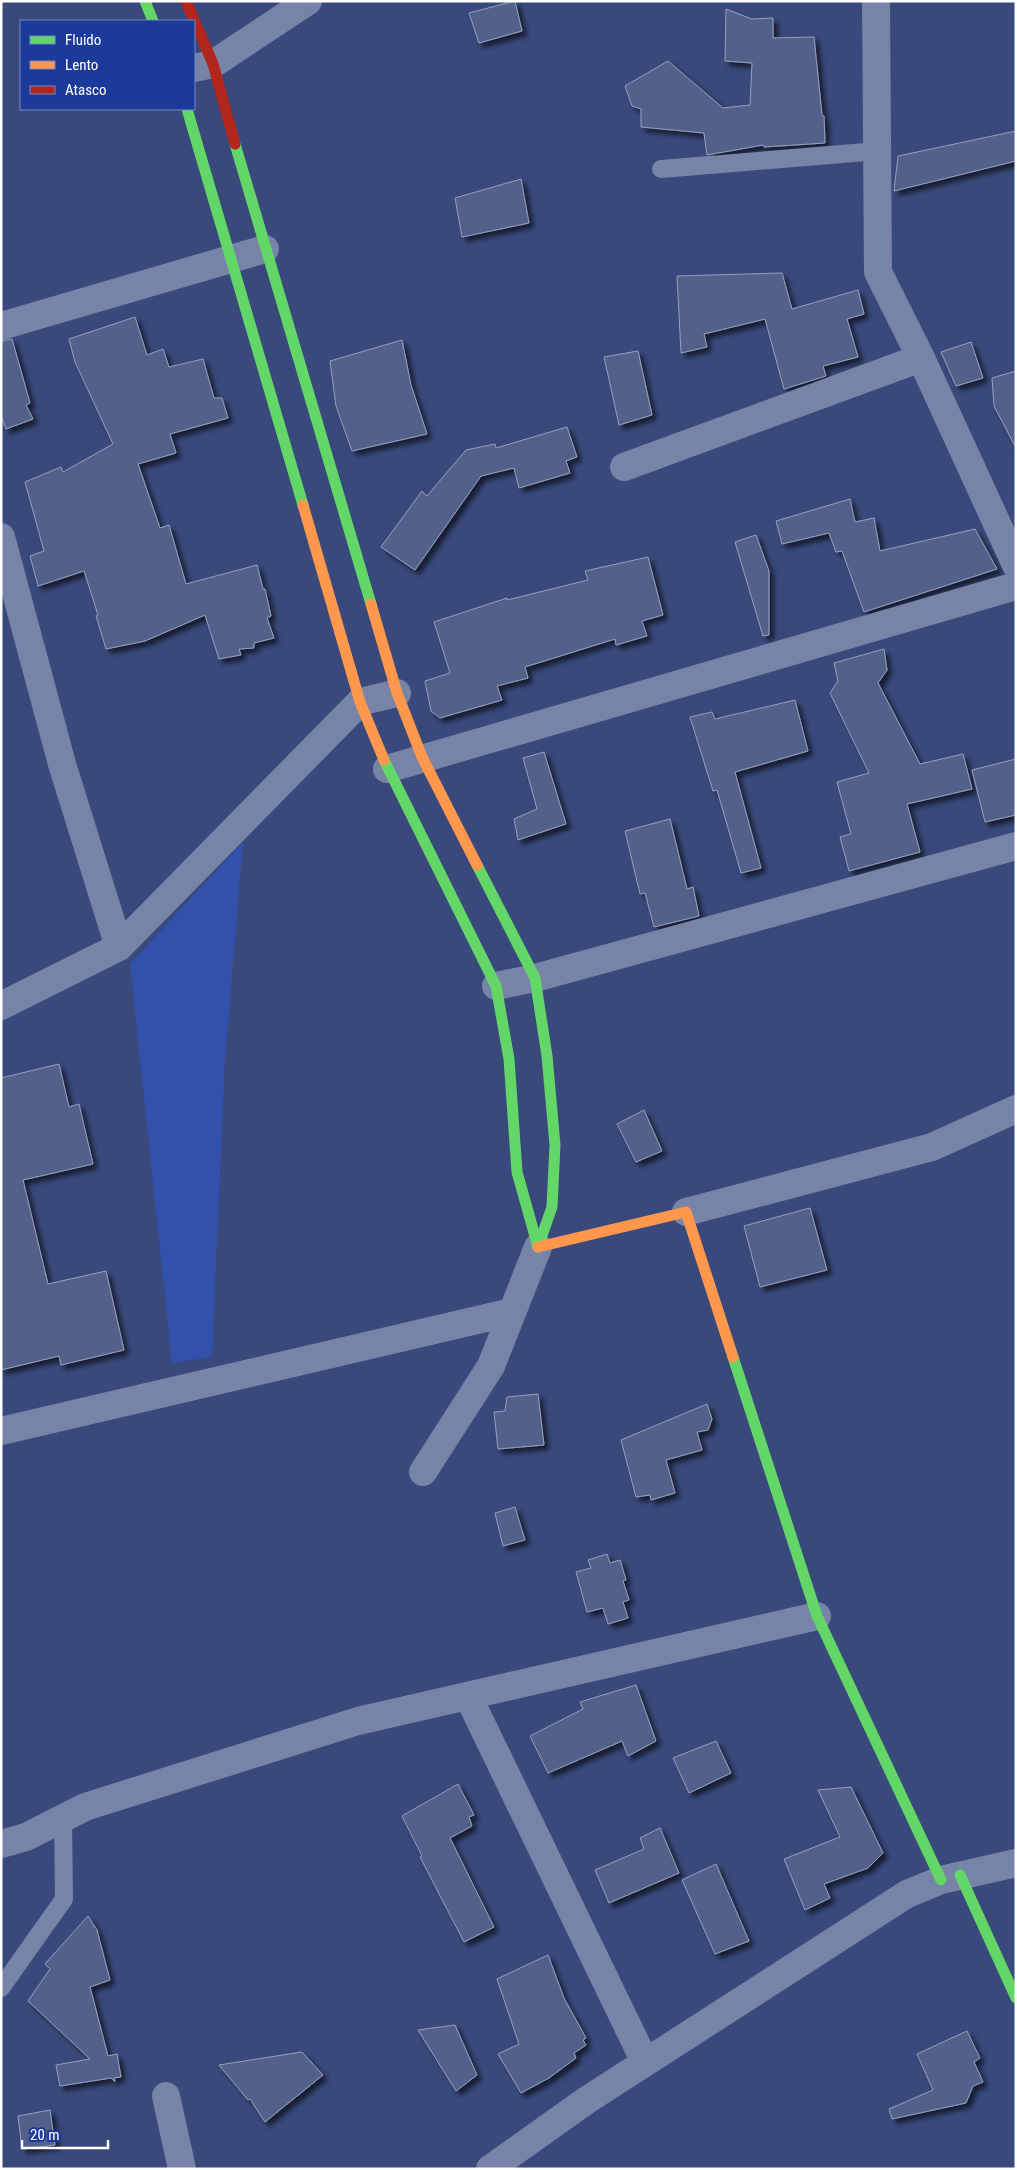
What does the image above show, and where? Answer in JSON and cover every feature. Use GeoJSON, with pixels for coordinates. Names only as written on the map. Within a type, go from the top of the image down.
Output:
{"type":"FeatureCollection","features":[{"type":"Feature","properties":{"kind":"street"},"geometry":{"type":"LineString","coordinates":[[145,1],[153,20]]}},
{"type":"Feature","properties":{"kind":"street"},"geometry":{"type":"LineString","coordinates":[[186,1],[191,20]]}},
{"type":"Feature","properties":{"kind":"street"},"geometry":{"type":"LineString","coordinates":[[203,66],[308,1]]}},
{"type":"Feature","properties":{"kind":"street"},"geometry":{"type":"LineString","coordinates":[[876,1],[878,272],[921,358],[1016,565]]}},
{"type":"Feature","properties":{"kind":"street"},"geometry":{"type":"LineString","coordinates":[[195,35],[203,66],[265,249],[397,693],[422,757],[535,978],[547,1056],[555,1145],[552,1207],[491,1366],[423,1472]]}},
{"type":"Feature","properties":{"kind":"street"},"geometry":{"type":"LineString","coordinates":[[187,110],[360,702],[387,768],[496,986],[508,1060],[517,1172],[538,1247]]}},
{"type":"Feature","properties":{"kind":"street"},"geometry":{"type":"LineString","coordinates":[[1,326],[265,249]]}},
{"type":"Feature","properties":{"kind":"street"},"geometry":{"type":"LineString","coordinates":[[624,467],[921,358]]}},
{"type":"Feature","properties":{"kind":"street"},"geometry":{"type":"LineString","coordinates":[[1,537],[62,764],[119,947]]}},
{"type":"Feature","properties":{"kind":"street"},"geometry":{"type":"LineString","coordinates":[[387,768],[1016,586]]}},
{"type":"Feature","properties":{"kind":"street"},"geometry":{"type":"LineString","coordinates":[[1,1006],[119,947],[360,702],[397,693]]}},
{"type":"Feature","properties":{"kind":"street"},"geometry":{"type":"LineString","coordinates":[[496,986],[535,978],[1016,846]]}},
{"type":"Feature","properties":{"kind":"street"},"geometry":{"type":"LineString","coordinates":[[538,1247],[686,1212],[932,1148],[1016,1109]]}},
{"type":"Feature","properties":{"kind":"street"},"geometry":{"type":"LineString","coordinates":[[686,1212],[817,1616],[951,1878],[1016,1998]]}},
{"type":"Feature","properties":{"kind":"street"},"geometry":{"type":"LineString","coordinates":[[1,1431],[512,1312]]}},
{"type":"Feature","properties":{"kind":"street"},"geometry":{"type":"LineString","coordinates":[[1,1844],[26,1837],[85,1806],[358,1721],[817,1616]]}},
{"type":"Feature","properties":{"kind":"street"},"geometry":{"type":"LineString","coordinates":[[468,1696],[645,2062]]}},
{"type":"Feature","properties":{"kind":"street"},"geometry":{"type":"LineString","coordinates":[[490,2169],[645,2062],[907,1894],[951,1878],[1016,1863]]}},
{"type":"Feature","properties":{"kind":"street"},"geometry":{"type":"LineString","coordinates":[[166,2096],[182,2169]]}},
{"type":"Feature","properties":{"kind":"lane"},"geometry":{"type":"LineString","coordinates":[[661,169],[878,151]]}},
{"type":"Feature","properties":{"kind":"lane"},"geometry":{"type":"LineString","coordinates":[[1,1988],[64,1899],[63,1818]]}},
{"type":"Feature","properties":{"kind":"shaded area"},"geometry":{"type":"Polygon","coordinates":[[[243,842],[225,1059],[212,1357],[172,1363],[130,964],[243,842]]]}},
{"type":"Feature","properties":{"kind":"building"},"geometry":{"type":"Polygon","coordinates":[[[515,1],[522,31],[479,43],[469,13],[515,1]]]}},
{"type":"Feature","properties":{"kind":"building"},"geometry":{"type":"Polygon","coordinates":[[[726,9],[752,19],[773,18],[773,38],[814,37],[822,115],[824,116],[825,143],[764,147],[763,145],[707,155],[704,133],[641,127],[641,109],[632,106],[625,86],[668,61],[723,108],[750,105],[752,63],[725,61],[726,9]]]}},
{"type":"Feature","properties":{"kind":"building"},"geometry":{"type":"Polygon","coordinates":[[[1016,131],[1016,161],[894,191],[898,156],[1016,131]]]}},
{"type":"Feature","properties":{"kind":"building"},"geometry":{"type":"Polygon","coordinates":[[[521,179],[529,223],[462,237],[455,198],[521,179]]]}},
{"type":"Feature","properties":{"kind":"building"},"geometry":{"type":"Polygon","coordinates":[[[782,273],[792,309],[858,290],[864,314],[847,319],[858,357],[823,366],[826,376],[784,389],[765,319],[704,334],[707,347],[681,353],[677,276],[782,273]]]}},
{"type":"Feature","properties":{"kind":"building"},"geometry":{"type":"Polygon","coordinates":[[[135,317],[147,355],[163,349],[169,367],[203,359],[214,398],[222,398],[228,418],[170,434],[176,453],[138,464],[160,528],[169,525],[186,584],[257,565],[263,589],[265,589],[271,616],[267,618],[274,638],[254,643],[254,648],[239,649],[241,655],[219,659],[205,615],[145,641],[106,649],[96,616],[98,615],[84,571],[38,586],[30,556],[44,551],[25,482],[61,467],[63,472],[113,444],[75,362],[69,339],[135,317]]]}},
{"type":"Feature","properties":{"kind":"building"},"geometry":{"type":"Polygon","coordinates":[[[12,339],[30,403],[26,405],[33,419],[6,429],[1,416],[1,341],[12,339]]]}},
{"type":"Feature","properties":{"kind":"building"},"geometry":{"type":"Polygon","coordinates":[[[402,340],[411,385],[427,434],[352,451],[336,406],[330,361],[402,340]]]}},
{"type":"Feature","properties":{"kind":"building"},"geometry":{"type":"Polygon","coordinates":[[[971,342],[983,378],[956,386],[941,352],[971,342]]]}},
{"type":"Feature","properties":{"kind":"building"},"geometry":{"type":"Polygon","coordinates":[[[638,351],[652,415],[619,425],[604,357],[638,351]]]}},
{"type":"Feature","properties":{"kind":"building"},"geometry":{"type":"Polygon","coordinates":[[[1016,371],[1016,448],[994,406],[992,378],[1016,371]]]}},
{"type":"Feature","properties":{"kind":"building"},"geometry":{"type":"Polygon","coordinates":[[[567,427],[577,457],[566,461],[570,473],[519,488],[514,468],[481,476],[415,570],[381,547],[422,491],[427,496],[466,450],[495,444],[496,448],[567,427]]]}},
{"type":"Feature","properties":{"kind":"building"},"geometry":{"type":"Polygon","coordinates":[[[850,499],[855,522],[874,518],[880,551],[975,529],[997,569],[864,612],[842,551],[836,552],[829,533],[782,544],[776,521],[850,499]]]}},
{"type":"Feature","properties":{"kind":"building"},"geometry":{"type":"Polygon","coordinates":[[[756,535],[769,571],[769,635],[763,636],[735,542],[756,535]]]}},
{"type":"Feature","properties":{"kind":"building"},"geometry":{"type":"Polygon","coordinates":[[[648,557],[663,615],[642,621],[647,636],[616,645],[615,639],[525,667],[528,678],[497,686],[502,700],[440,718],[431,711],[425,681],[450,673],[434,622],[507,598],[507,600],[588,580],[585,571],[648,557]]]}},
{"type":"Feature","properties":{"kind":"building"},"geometry":{"type":"Polygon","coordinates":[[[884,649],[887,670],[878,683],[920,764],[963,754],[972,789],[907,804],[920,852],[849,871],[840,837],[851,834],[837,782],[869,773],[830,693],[838,681],[834,663],[884,649]]]}},
{"type":"Feature","properties":{"kind":"building"},"geometry":{"type":"Polygon","coordinates":[[[795,700],[808,751],[735,772],[761,868],[741,873],[717,790],[713,791],[690,717],[712,712],[715,719],[795,700]]]}},
{"type":"Feature","properties":{"kind":"building"},"geometry":{"type":"Polygon","coordinates":[[[544,752],[566,824],[518,840],[514,819],[537,809],[523,758],[544,752]]]}},
{"type":"Feature","properties":{"kind":"building"},"geometry":{"type":"Polygon","coordinates":[[[1016,759],[1016,815],[985,822],[972,770],[1016,759]]]}},
{"type":"Feature","properties":{"kind":"building"},"geometry":{"type":"Polygon","coordinates":[[[670,819],[687,889],[693,887],[699,916],[654,927],[645,893],[640,894],[625,831],[670,819]]]}},
{"type":"Feature","properties":{"kind":"building"},"geometry":{"type":"Polygon","coordinates":[[[59,1064],[69,1107],[79,1104],[93,1164],[23,1180],[48,1284],[106,1271],[124,1350],[61,1365],[59,1356],[1,1370],[1,1078],[59,1064]]]}},
{"type":"Feature","properties":{"kind":"building"},"geometry":{"type":"Polygon","coordinates":[[[644,1110],[662,1151],[636,1162],[617,1124],[644,1110]]]}},
{"type":"Feature","properties":{"kind":"building"},"geometry":{"type":"Polygon","coordinates":[[[810,1208],[827,1270],[760,1287],[744,1226],[810,1208]]]}},
{"type":"Feature","properties":{"kind":"building"},"geometry":{"type":"Polygon","coordinates":[[[538,1394],[544,1445],[498,1449],[494,1412],[505,1411],[507,1397],[538,1394]]]}},
{"type":"Feature","properties":{"kind":"building"},"geometry":{"type":"Polygon","coordinates":[[[707,1404],[712,1419],[708,1430],[697,1432],[702,1450],[666,1460],[675,1493],[651,1500],[650,1495],[636,1497],[621,1440],[707,1404]]]}},
{"type":"Feature","properties":{"kind":"building"},"geometry":{"type":"Polygon","coordinates":[[[515,1507],[525,1540],[503,1546],[495,1513],[515,1507]]]}},
{"type":"Feature","properties":{"kind":"building"},"geometry":{"type":"Polygon","coordinates":[[[607,1554],[610,1563],[620,1560],[626,1580],[623,1581],[629,1600],[623,1602],[628,1618],[608,1624],[603,1608],[587,1612],[576,1572],[591,1568],[588,1560],[607,1554]]]}},
{"type":"Feature","properties":{"kind":"building"},"geometry":{"type":"Polygon","coordinates":[[[636,1685],[656,1741],[628,1756],[622,1741],[548,1773],[530,1736],[583,1709],[580,1702],[636,1685]]]}},
{"type":"Feature","properties":{"kind":"building"},"geometry":{"type":"Polygon","coordinates":[[[716,1741],[731,1773],[689,1793],[673,1758],[716,1741]]]}},
{"type":"Feature","properties":{"kind":"building"},"geometry":{"type":"Polygon","coordinates":[[[458,1784],[474,1815],[469,1817],[472,1826],[450,1838],[494,1927],[464,1942],[420,1857],[422,1856],[402,1816],[458,1784]]]}},
{"type":"Feature","properties":{"kind":"building"},"geometry":{"type":"Polygon","coordinates":[[[851,1787],[883,1853],[868,1868],[824,1884],[830,1898],[805,1910],[784,1859],[840,1837],[818,1790],[851,1787]]]}},
{"type":"Feature","properties":{"kind":"building"},"geometry":{"type":"Polygon","coordinates":[[[660,1828],[679,1873],[609,1903],[595,1870],[644,1849],[640,1838],[660,1828]]]}},
{"type":"Feature","properties":{"kind":"building"},"geometry":{"type":"Polygon","coordinates":[[[716,1864],[749,1941],[715,1954],[682,1880],[716,1864]]]}},
{"type":"Feature","properties":{"kind":"building"},"geometry":{"type":"Polygon","coordinates":[[[88,1916],[97,1930],[110,1980],[90,1987],[108,2056],[117,2054],[121,2077],[114,2078],[115,2082],[111,2078],[60,2086],[56,2065],[90,2059],[28,2001],[50,1969],[45,1964],[88,1916]]]}},
{"type":"Feature","properties":{"kind":"building"},"geometry":{"type":"Polygon","coordinates":[[[548,1955],[564,1998],[586,2038],[583,2040],[586,2045],[574,2053],[576,2058],[549,2078],[521,2093],[498,2054],[519,2044],[497,1979],[548,1955]]]}},
{"type":"Feature","properties":{"kind":"building"},"geometry":{"type":"Polygon","coordinates":[[[455,2025],[477,2075],[456,2091],[418,2030],[455,2025]]]}},
{"type":"Feature","properties":{"kind":"building"},"geometry":{"type":"Polygon","coordinates":[[[967,2031],[980,2058],[974,2062],[983,2082],[973,2086],[966,2103],[892,2119],[889,2109],[933,2090],[917,2054],[967,2031]]]}},
{"type":"Feature","properties":{"kind":"building"},"geometry":{"type":"Polygon","coordinates":[[[302,2052],[323,2075],[265,2122],[250,2099],[248,2100],[219,2065],[302,2052]]]}},
{"type":"Feature","properties":{"kind":"building"},"geometry":{"type":"Polygon","coordinates":[[[50,2110],[55,2145],[22,2149],[18,2116],[50,2110]]]}},
{"type":"Feature","properties":{"kind":"traffic: fast"},"geometry":{"type":"LineString","coordinates":[[145,1],[153,20]]}},
{"type":"Feature","properties":{"kind":"traffic: fast"},"geometry":{"type":"LineString","coordinates":[[187,110],[303,505]]}},
{"type":"Feature","properties":{"kind":"traffic: fast"},"geometry":{"type":"LineString","coordinates":[[235,144],[371,604]]}},
{"type":"Feature","properties":{"kind":"traffic: fast"},"geometry":{"type":"LineString","coordinates":[[384,760],[496,986],[509,1059],[517,1172],[538,1247]]}},
{"type":"Feature","properties":{"kind":"traffic: fast"},"geometry":{"type":"LineString","coordinates":[[477,865],[535,978],[547,1056],[555,1145],[552,1207],[538,1247]]}},
{"type":"Feature","properties":{"kind":"traffic: fast"},"geometry":{"type":"LineString","coordinates":[[733,1357],[817,1616],[941,1880]]}},
{"type":"Feature","properties":{"kind":"traffic: fast"},"geometry":{"type":"LineString","coordinates":[[960,1875],[1016,1998]]}},
{"type":"Feature","properties":{"kind":"traffic: slow"},"geometry":{"type":"LineString","coordinates":[[303,505],[360,702],[384,760]]}},
{"type":"Feature","properties":{"kind":"traffic: slow"},"geometry":{"type":"LineString","coordinates":[[371,604],[397,693],[422,757],[477,865]]}},
{"type":"Feature","properties":{"kind":"traffic: slow"},"geometry":{"type":"LineString","coordinates":[[538,1247],[686,1212],[733,1357]]}},
{"type":"Feature","properties":{"kind":"traffic: jam"},"geometry":{"type":"LineString","coordinates":[[186,1],[194,20]]}},
{"type":"Feature","properties":{"kind":"traffic: jam"},"geometry":{"type":"LineString","coordinates":[[195,22],[213,64],[235,144]]}}]}
